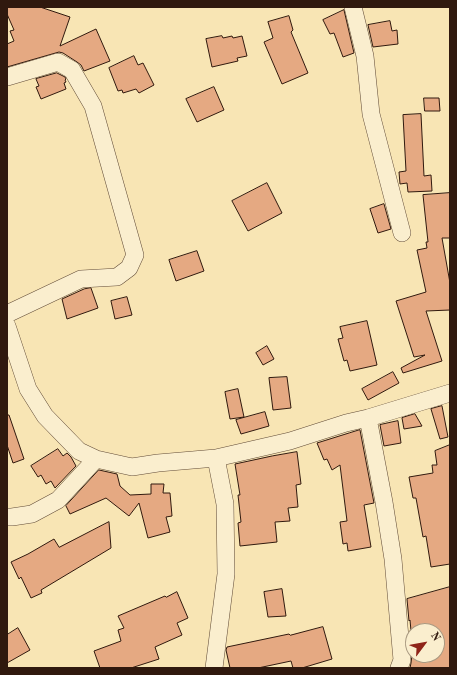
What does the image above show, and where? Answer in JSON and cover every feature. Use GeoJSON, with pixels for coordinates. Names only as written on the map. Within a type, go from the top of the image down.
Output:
{"type":"FeatureCollection","features":[{"type":"Feature","properties":{"kind":"street"},"geometry":{"type":"LineString","coordinates":[[353,7],[365,56],[371,114],[402,233]]}},
{"type":"Feature","properties":{"kind":"street"},"geometry":{"type":"LineString","coordinates":[[7,78],[58,62],[72,70],[93,106],[135,255],[129,268],[116,277],[81,279],[7,314]]}},
{"type":"Feature","properties":{"kind":"street"},"geometry":{"type":"LineString","coordinates":[[7,326],[28,389],[45,416],[79,451],[96,459],[132,467],[158,463],[216,458],[290,441],[450,393]]}},
{"type":"Feature","properties":{"kind":"street"},"geometry":{"type":"LineString","coordinates":[[368,418],[393,559],[402,660],[399,668]]}},
{"type":"Feature","properties":{"kind":"street"},"geometry":{"type":"LineString","coordinates":[[214,668],[226,574],[225,504],[216,458]]}},
{"type":"Feature","properties":{"kind":"street"},"geometry":{"type":"LineString","coordinates":[[7,517],[32,514],[58,500],[96,459]]}},
{"type":"Feature","properties":{"kind":"building"},"geometry":{"type":"Polygon","coordinates":[[[7,7],[40,7],[70,17],[60,46],[96,29],[110,61],[84,71],[81,65],[59,52],[7,67],[7,44],[14,41],[10,31],[14,30],[7,14],[7,7]]]}},
{"type":"Feature","properties":{"kind":"building"},"geometry":{"type":"Polygon","coordinates":[[[344,10],[354,53],[343,57],[334,33],[330,34],[323,20],[344,10]]]}},
{"type":"Feature","properties":{"kind":"building"},"geometry":{"type":"Polygon","coordinates":[[[289,16],[293,30],[291,32],[308,73],[282,84],[264,42],[273,38],[268,22],[289,16]]]}},
{"type":"Feature","properties":{"kind":"building"},"geometry":{"type":"Polygon","coordinates":[[[390,21],[392,31],[397,30],[398,44],[373,47],[368,25],[390,21]]]}},
{"type":"Feature","properties":{"kind":"building"},"geometry":{"type":"Polygon","coordinates":[[[222,36],[223,38],[232,36],[233,38],[242,36],[247,56],[237,58],[238,61],[212,67],[206,39],[222,36]]]}},
{"type":"Feature","properties":{"kind":"building"},"geometry":{"type":"Polygon","coordinates":[[[134,56],[138,65],[143,63],[154,85],[139,93],[136,89],[123,93],[122,90],[118,91],[109,68],[134,56]]]}},
{"type":"Feature","properties":{"kind":"building"},"geometry":{"type":"Polygon","coordinates":[[[57,73],[65,77],[66,82],[64,83],[66,89],[41,99],[36,87],[39,86],[36,79],[57,73]]]}},
{"type":"Feature","properties":{"kind":"building"},"geometry":{"type":"Polygon","coordinates":[[[214,87],[224,110],[197,122],[186,99],[214,87]]]}},
{"type":"Feature","properties":{"kind":"building"},"geometry":{"type":"Polygon","coordinates":[[[424,98],[439,98],[440,111],[425,111],[424,98]]]}},
{"type":"Feature","properties":{"kind":"building"},"geometry":{"type":"Polygon","coordinates":[[[421,114],[424,176],[431,175],[432,191],[408,192],[407,183],[400,184],[399,172],[406,171],[403,115],[421,114]]]}},
{"type":"Feature","properties":{"kind":"building"},"geometry":{"type":"Polygon","coordinates":[[[267,183],[282,213],[248,231],[232,201],[267,183]]]}},
{"type":"Feature","properties":{"kind":"building"},"geometry":{"type":"Polygon","coordinates":[[[450,193],[450,238],[442,238],[450,283],[450,310],[426,311],[442,361],[403,373],[401,368],[425,355],[414,357],[396,301],[426,292],[417,250],[427,248],[426,242],[428,242],[423,195],[450,193]]]}},
{"type":"Feature","properties":{"kind":"building"},"geometry":{"type":"Polygon","coordinates":[[[384,204],[391,229],[378,233],[370,209],[384,204]]]}},
{"type":"Feature","properties":{"kind":"building"},"geometry":{"type":"Polygon","coordinates":[[[197,251],[204,271],[176,281],[169,260],[197,251]]]}},
{"type":"Feature","properties":{"kind":"building"},"geometry":{"type":"Polygon","coordinates":[[[91,288],[98,308],[67,319],[62,299],[84,289],[91,288]]]}},
{"type":"Feature","properties":{"kind":"building"},"geometry":{"type":"Polygon","coordinates":[[[127,297],[132,315],[115,319],[111,301],[127,297]]]}},
{"type":"Feature","properties":{"kind":"building"},"geometry":{"type":"Polygon","coordinates":[[[367,321],[377,365],[350,371],[347,360],[344,361],[338,339],[343,338],[340,327],[367,321]]]}},
{"type":"Feature","properties":{"kind":"building"},"geometry":{"type":"Polygon","coordinates":[[[267,346],[274,359],[263,365],[256,353],[267,346]]]}},
{"type":"Feature","properties":{"kind":"building"},"geometry":{"type":"Polygon","coordinates":[[[393,372],[399,383],[368,400],[362,389],[393,372]]]}},
{"type":"Feature","properties":{"kind":"building"},"geometry":{"type":"Polygon","coordinates":[[[287,377],[291,408],[273,410],[269,378],[287,377]]]}},
{"type":"Feature","properties":{"kind":"building"},"geometry":{"type":"Polygon","coordinates":[[[238,389],[244,417],[230,419],[225,392],[238,389]]]}},
{"type":"Feature","properties":{"kind":"building"},"geometry":{"type":"Polygon","coordinates":[[[442,406],[448,437],[440,439],[431,409],[442,406]]]}},
{"type":"Feature","properties":{"kind":"building"},"geometry":{"type":"Polygon","coordinates":[[[265,412],[269,426],[241,434],[236,420],[265,412]]]}},
{"type":"Feature","properties":{"kind":"building"},"geometry":{"type":"Polygon","coordinates":[[[415,414],[422,426],[404,429],[402,418],[415,414]]]}},
{"type":"Feature","properties":{"kind":"building"},"geometry":{"type":"Polygon","coordinates":[[[7,415],[9,415],[24,459],[13,463],[7,445],[7,415]]]}},
{"type":"Feature","properties":{"kind":"building"},"geometry":{"type":"Polygon","coordinates":[[[398,421],[401,443],[384,446],[380,425],[398,421]]]}},
{"type":"Feature","properties":{"kind":"building"},"geometry":{"type":"Polygon","coordinates":[[[360,430],[374,503],[364,505],[371,547],[348,551],[347,543],[343,544],[340,522],[347,521],[340,465],[332,470],[327,459],[324,460],[317,443],[360,430]]]}},
{"type":"Feature","properties":{"kind":"building"},"geometry":{"type":"Polygon","coordinates":[[[450,445],[450,564],[431,567],[426,536],[423,537],[416,498],[413,498],[409,477],[433,473],[432,465],[437,465],[435,451],[450,445]]]}},
{"type":"Feature","properties":{"kind":"building"},"geometry":{"type":"Polygon","coordinates":[[[58,449],[63,456],[67,453],[76,466],[55,488],[51,481],[46,484],[41,475],[38,477],[31,466],[58,449]]]}},
{"type":"Feature","properties":{"kind":"building"},"geometry":{"type":"Polygon","coordinates":[[[297,452],[301,484],[296,485],[298,507],[288,508],[290,521],[275,522],[277,542],[240,546],[238,523],[241,522],[238,495],[240,495],[235,464],[297,452]]]}},
{"type":"Feature","properties":{"kind":"building"},"geometry":{"type":"Polygon","coordinates":[[[99,470],[117,474],[120,486],[130,495],[151,494],[151,484],[164,484],[163,493],[170,493],[172,516],[166,517],[170,532],[148,538],[139,503],[129,516],[106,498],[70,514],[66,506],[99,470]]]}},
{"type":"Feature","properties":{"kind":"building"},"geometry":{"type":"Polygon","coordinates":[[[109,522],[111,548],[41,590],[42,593],[31,598],[21,577],[19,579],[11,562],[54,539],[59,547],[109,522]]]}},
{"type":"Feature","properties":{"kind":"building"},"geometry":{"type":"Polygon","coordinates":[[[450,587],[450,668],[410,668],[411,663],[445,663],[445,623],[410,623],[407,599],[450,587]]]}},
{"type":"Feature","properties":{"kind":"building"},"geometry":{"type":"Polygon","coordinates":[[[282,589],[286,616],[268,617],[264,592],[282,589]]]}},
{"type":"Feature","properties":{"kind":"building"},"geometry":{"type":"Polygon","coordinates":[[[177,592],[188,618],[177,623],[182,635],[155,647],[159,659],[131,668],[100,668],[94,651],[121,641],[118,630],[124,628],[118,616],[177,592]]]}},
{"type":"Feature","properties":{"kind":"building"},"geometry":{"type":"Polygon","coordinates":[[[323,627],[332,659],[302,668],[293,668],[291,661],[258,668],[230,668],[226,650],[227,647],[323,627]]]}},
{"type":"Feature","properties":{"kind":"building"},"geometry":{"type":"Polygon","coordinates":[[[18,628],[30,650],[7,663],[7,635],[18,628]]]}}]}
